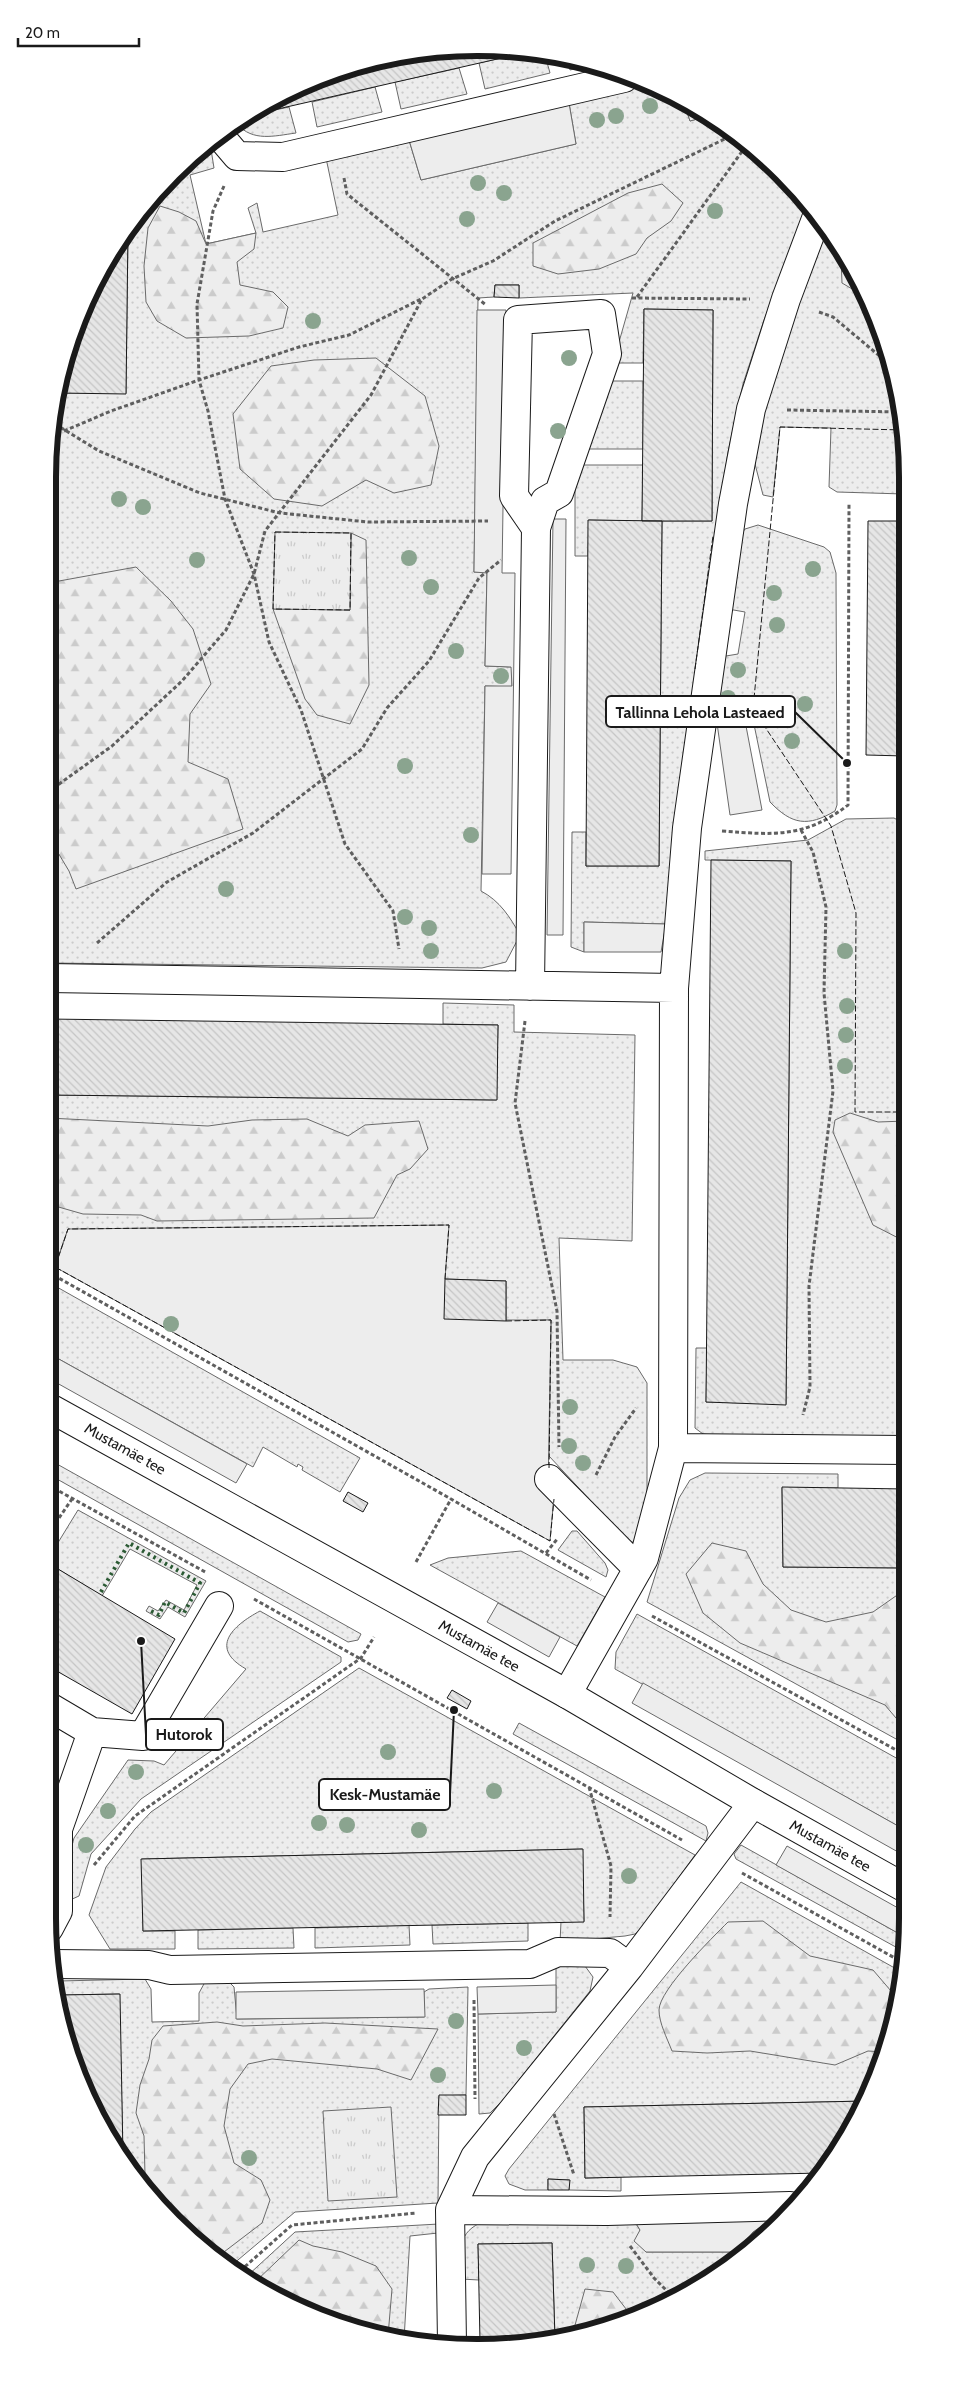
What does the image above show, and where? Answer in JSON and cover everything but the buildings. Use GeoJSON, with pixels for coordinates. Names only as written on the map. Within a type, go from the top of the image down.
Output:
{"type":"FeatureCollection","features":[{"type":"Feature","properties":{"kind":"street"},"geometry":{"type":"LineString","coordinates":[[224,141],[237,156],[283,157],[616,80]]}},
{"type":"Feature","properties":{"kind":"street"},"geometry":{"type":"LineString","coordinates":[[567,1694],[644,1558],[673,1448],[674,988],[687,828],[733,504],[752,409],[786,299],[814,224]]}},
{"type":"Feature","properties":{"kind":"street"},"geometry":{"type":"LineString","coordinates":[[530,986],[536,528],[545,501],[559,493],[608,354],[601,314],[518,320],[514,496],[536,528]]}},
{"type":"Feature","properties":{"kind":"street"},"geometry":{"type":"LineString","coordinates":[[56,978],[674,988]]}},
{"type":"Feature","properties":{"kind":"street","name":"Mustamäe tee"},"geometry":{"type":"LineString","coordinates":[[56,1410],[567,1694],[753,1803],[899,1885]]}},
{"type":"Feature","properties":{"kind":"street"},"geometry":{"type":"LineString","coordinates":[[673,1448],[899,1450]]}},
{"type":"Feature","properties":{"kind":"street"},"geometry":{"type":"LineString","coordinates":[[562,1493],[638,1569]]}},
{"type":"Feature","properties":{"kind":"street"},"geometry":{"type":"LineString","coordinates":[[56,1711],[92,1732],[143,1736],[219,1606]]}},
{"type":"Feature","properties":{"kind":"street"},"geometry":{"type":"LineString","coordinates":[[56,1915],[58,1911],[58,1829],[92,1732]]}},
{"type":"Feature","properties":{"kind":"street"},"geometry":{"type":"LineString","coordinates":[[452,2338],[450,2210],[475,2157],[620,1960],[711,1856],[753,1803]]}},
{"type":"Feature","properties":{"kind":"street"},"geometry":{"type":"LineString","coordinates":[[59,1964],[149,1965],[170,1970],[474,1966],[530,1964],[558,1952],[620,1960]]}},
{"type":"Feature","properties":{"kind":"street"},"geometry":{"type":"LineString","coordinates":[[450,2210],[607,2211],[783,2206]]}},
{"type":"Feature","properties":{"kind":"path"},"geometry":{"type":"LineString","coordinates":[[64,431],[111,411],[199,380],[299,348],[350,335],[422,299],[452,279],[493,262],[555,221],[727,138]]}},
{"type":"Feature","properties":{"kind":"path"},"geometry":{"type":"LineString","coordinates":[[335,144],[347,194],[483,303],[518,320]]}},
{"type":"Feature","properties":{"kind":"path"},"geometry":{"type":"LineString","coordinates":[[637,297],[743,151]]}},
{"type":"Feature","properties":{"kind":"path"},"geometry":{"type":"LineString","coordinates":[[237,156],[213,211],[197,304],[199,380],[208,411],[225,499],[254,574],[269,642],[301,710],[345,844],[393,911],[404,984]]}},
{"type":"Feature","properties":{"kind":"path"},"geometry":{"type":"LineString","coordinates":[[601,314],[623,300],[637,297],[786,299],[833,317],[881,357]]}},
{"type":"Feature","properties":{"kind":"path"},"geometry":{"type":"LineString","coordinates":[[56,786],[112,746],[182,681],[226,630],[254,574],[265,531],[371,395],[422,299]]}},
{"type":"Feature","properties":{"kind":"path"},"geometry":{"type":"LineString","coordinates":[[752,409],[893,412]]}},
{"type":"Feature","properties":{"kind":"path"},"geometry":{"type":"LineString","coordinates":[[59,428],[99,451],[200,493],[280,513],[368,522],[482,520],[536,528]]}},
{"type":"Feature","properties":{"kind":"path"},"geometry":{"type":"LineString","coordinates":[[687,828],[766,834],[801,830],[828,820],[848,805],[849,504]]}},
{"type":"Feature","properties":{"kind":"path"},"geometry":{"type":"LineString","coordinates":[[78,979],[99,939],[167,882],[253,833],[362,748],[387,708],[429,661],[480,578],[536,528]]}},
{"type":"Feature","properties":{"kind":"path"},"geometry":{"type":"LineString","coordinates":[[795,1449],[810,1387],[809,1286],[833,1091],[824,993],[826,907],[813,852],[801,830]]}},
{"type":"Feature","properties":{"kind":"path"},"geometry":{"type":"LineString","coordinates":[[530,986],[515,1103],[557,1311],[562,1493],[546,1553]]}},
{"type":"Feature","properties":{"kind":"path"},"geometry":{"type":"LineString","coordinates":[[56,1277],[546,1553],[622,1599],[899,1752]]}},
{"type":"Feature","properties":{"kind":"path"},"geometry":{"type":"LineString","coordinates":[[562,1493],[615,1437],[642,1400]]}},
{"type":"Feature","properties":{"kind":"path"},"geometry":{"type":"LineString","coordinates":[[56,1522],[72,1499]]}},
{"type":"Feature","properties":{"kind":"path"},"geometry":{"type":"LineString","coordinates":[[416,1562],[450,1499]]}},
{"type":"Feature","properties":{"kind":"path"},"geometry":{"type":"LineString","coordinates":[[93,1870],[96,1862],[135,1816],[361,1658],[374,1637]]}},
{"type":"Feature","properties":{"kind":"path"},"geometry":{"type":"LineString","coordinates":[[361,1658],[896,1959]]}},
{"type":"Feature","properties":{"kind":"path"},"geometry":{"type":"LineString","coordinates":[[588,1787],[611,1866],[620,1960]]}},
{"type":"Feature","properties":{"kind":"path"},"geometry":{"type":"LineString","coordinates":[[474,1966],[475,2100]]}},
{"type":"Feature","properties":{"kind":"path"},"geometry":{"type":"LineString","coordinates":[[554,2113],[575,2176]]}},
{"type":"Feature","properties":{"kind":"path"},"geometry":{"type":"LineString","coordinates":[[243,2268],[292,2225],[450,2210]]}},
{"type":"Feature","properties":{"kind":"path"},"geometry":{"type":"LineString","coordinates":[[607,2211],[654,2278],[669,2293]]}},
{"type":"Feature","properties":{"kind":"green space"},"geometry":{"type":"Polygon","coordinates":[[[505,57],[532,60],[547,62],[550,73],[485,89],[479,63],[505,57]]]}},
{"type":"Feature","properties":{"kind":"green space"},"geometry":{"type":"Polygon","coordinates":[[[459,68],[467,94],[401,109],[395,82],[459,68]]]}},
{"type":"Feature","properties":{"kind":"green space"},"geometry":{"type":"Polygon","coordinates":[[[634,86],[639,88],[687,113],[690,121],[698,119],[734,143],[775,180],[805,213],[764,320],[743,384],[728,452],[709,581],[666,924],[584,922],[584,952],[571,947],[572,832],[586,832],[586,866],[659,866],[662,521],[712,521],[713,310],[644,309],[643,363],[613,363],[633,293],[519,298],[519,285],[495,285],[494,297],[478,298],[474,572],[487,572],[485,666],[512,667],[512,687],[485,686],[481,891],[504,910],[520,935],[506,962],[482,968],[56,963],[57,450],[65,393],[126,393],[128,242],[161,200],[211,151],[214,168],[190,175],[206,244],[256,233],[248,208],[257,203],[263,232],[338,215],[326,158],[409,140],[421,180],[576,144],[569,103],[634,86]]]}},
{"type":"Feature","properties":{"kind":"green space"},"geometry":{"type":"Polygon","coordinates":[[[375,87],[382,112],[317,127],[312,102],[375,87]]]}},
{"type":"Feature","properties":{"kind":"green space"},"geometry":{"type":"Polygon","coordinates":[[[289,107],[296,133],[257,136],[241,128],[243,127],[271,111],[289,107]]]}},
{"type":"Feature","properties":{"kind":"green space"},"geometry":{"type":"Polygon","coordinates":[[[662,184],[683,203],[671,221],[647,238],[636,254],[599,269],[558,274],[533,266],[533,243],[628,193],[662,184]]]}},
{"type":"Feature","properties":{"kind":"green space"},"geometry":{"type":"Polygon","coordinates":[[[160,206],[179,212],[196,221],[206,244],[256,233],[254,249],[237,262],[240,285],[273,292],[288,307],[283,328],[249,336],[186,338],[157,321],[146,302],[144,266],[148,228],[160,206]]]}},
{"type":"Feature","properties":{"kind":"green space"},"geometry":{"type":"Polygon","coordinates":[[[822,235],[842,267],[867,316],[884,368],[891,395],[895,423],[899,494],[837,492],[829,487],[831,428],[780,427],[773,497],[763,495],[755,464],[761,422],[785,343],[822,235]]]}},
{"type":"Feature","properties":{"kind":"green space"},"geometry":{"type":"Polygon","coordinates":[[[841,266],[855,291],[842,283],[841,266]]]}},
{"type":"Feature","properties":{"kind":"green space"},"geometry":{"type":"Polygon","coordinates":[[[376,358],[425,396],[439,446],[431,485],[394,493],[366,480],[322,506],[274,499],[240,469],[233,414],[271,366],[314,360],[376,358]]]}},
{"type":"Feature","properties":{"kind":"green space"},"geometry":{"type":"Polygon","coordinates":[[[608,381],[643,381],[643,449],[589,449],[608,381]]]}},
{"type":"Feature","properties":{"kind":"green space"},"geometry":{"type":"Polygon","coordinates":[[[583,465],[643,465],[642,521],[589,520],[588,556],[575,556],[575,488],[583,465]]]}},
{"type":"Feature","properties":{"kind":"green space"},"geometry":{"type":"Polygon","coordinates":[[[758,525],[824,547],[830,552],[836,573],[837,805],[835,811],[817,820],[801,821],[793,819],[778,810],[770,802],[750,705],[715,709],[720,657],[738,654],[745,612],[728,609],[738,539],[745,529],[758,525]]]}},
{"type":"Feature","properties":{"kind":"green space"},"geometry":{"type":"Polygon","coordinates":[[[275,532],[351,533],[350,610],[273,609],[275,532]]]}},
{"type":"Feature","properties":{"kind":"green space"},"geometry":{"type":"Polygon","coordinates":[[[351,533],[366,540],[369,685],[350,724],[317,715],[305,699],[273,609],[350,610],[351,533]]]}},
{"type":"Feature","properties":{"kind":"green space"},"geometry":{"type":"Polygon","coordinates":[[[136,567],[171,601],[193,629],[211,684],[190,714],[188,762],[228,779],[243,829],[76,889],[69,871],[56,849],[56,582],[136,567]]]}},
{"type":"Feature","properties":{"kind":"green space"},"geometry":{"type":"Polygon","coordinates":[[[894,818],[899,821],[899,1438],[725,1437],[703,1434],[695,1428],[696,1348],[707,1348],[706,1402],[786,1404],[791,861],[705,860],[705,851],[808,840],[846,819],[894,818]]]}},
{"type":"Feature","properties":{"kind":"green space"},"geometry":{"type":"Polygon","coordinates":[[[443,1003],[514,1005],[514,1032],[635,1035],[632,1241],[559,1238],[563,1360],[613,1360],[637,1367],[647,1383],[647,1504],[638,1543],[623,1541],[617,1529],[549,1456],[551,1320],[506,1321],[445,1279],[68,1229],[56,1264],[56,1095],[496,1100],[498,1025],[443,1024],[443,1003]]]}},
{"type":"Feature","properties":{"kind":"green space"},"geometry":{"type":"Polygon","coordinates":[[[850,1113],[878,1122],[899,1121],[899,1238],[873,1225],[833,1132],[835,1120],[850,1113]]]}},
{"type":"Feature","properties":{"kind":"green space"},"geometry":{"type":"Polygon","coordinates":[[[56,1118],[208,1126],[252,1120],[307,1119],[348,1136],[365,1125],[419,1121],[428,1149],[410,1169],[397,1175],[374,1218],[157,1221],[141,1215],[83,1214],[56,1206],[56,1118]]]}},
{"type":"Feature","properties":{"kind":"green space"},"geometry":{"type":"Polygon","coordinates":[[[56,1287],[360,1458],[340,1492],[302,1470],[303,1467],[298,1464],[297,1467],[263,1447],[253,1467],[56,1357],[56,1287]]]}},
{"type":"Feature","properties":{"kind":"green space"},"geometry":{"type":"Polygon","coordinates":[[[56,1463],[361,1634],[358,1640],[348,1642],[56,1478],[56,1463]]]}},
{"type":"Feature","properties":{"kind":"green space"},"geometry":{"type":"Polygon","coordinates":[[[705,1473],[838,1474],[838,1488],[782,1488],[783,1567],[899,1568],[899,1741],[647,1602],[679,1498],[690,1480],[705,1473]]]}},
{"type":"Feature","properties":{"kind":"green space"},"geometry":{"type":"Polygon","coordinates":[[[78,1510],[206,1581],[185,1617],[168,1607],[160,1619],[146,1611],[149,1606],[158,1611],[166,1600],[184,1610],[197,1585],[130,1549],[102,1596],[56,1568],[56,1546],[78,1510]]]}},
{"type":"Feature","properties":{"kind":"green space"},"geometry":{"type":"Polygon","coordinates":[[[572,1531],[577,1531],[605,1563],[608,1570],[606,1577],[558,1550],[572,1531]]]}},
{"type":"Feature","properties":{"kind":"green space"},"geometry":{"type":"Polygon","coordinates":[[[712,1543],[746,1551],[763,1584],[791,1610],[826,1622],[873,1612],[899,1594],[899,1722],[885,1705],[740,1643],[703,1613],[686,1574],[712,1543]]]}},
{"type":"Feature","properties":{"kind":"green space"},"geometry":{"type":"Polygon","coordinates":[[[521,1551],[605,1597],[577,1646],[430,1565],[448,1558],[521,1551]]]}},
{"type":"Feature","properties":{"kind":"green space"},"geometry":{"type":"Polygon","coordinates":[[[260,1611],[341,1657],[341,1662],[141,1799],[91,1854],[79,1896],[70,1900],[71,1849],[74,1838],[128,1760],[154,1761],[164,1765],[246,1669],[235,1661],[229,1653],[227,1645],[234,1630],[241,1623],[260,1611]]]}},
{"type":"Feature","properties":{"kind":"green space"},"geometry":{"type":"Polygon","coordinates":[[[637,1614],[899,1760],[899,1827],[615,1669],[616,1652],[637,1614]]]}},
{"type":"Feature","properties":{"kind":"green space"},"geometry":{"type":"Polygon","coordinates":[[[359,1668],[695,1855],[642,1928],[635,1934],[560,1942],[561,1922],[584,1921],[582,1849],[142,1859],[143,1931],[175,1931],[175,1949],[110,1949],[89,1915],[106,1867],[135,1829],[151,1812],[359,1668]]]}},
{"type":"Feature","properties":{"kind":"green space"},"geometry":{"type":"Polygon","coordinates":[[[519,1723],[706,1826],[708,1833],[706,1841],[513,1734],[519,1723]]]}},
{"type":"Feature","properties":{"kind":"green space"},"geometry":{"type":"Polygon","coordinates":[[[741,1845],[898,1933],[898,1948],[736,1859],[734,1854],[741,1845]]]}},
{"type":"Feature","properties":{"kind":"green space"},"geometry":{"type":"Polygon","coordinates":[[[741,1882],[895,1968],[891,2000],[884,2027],[867,2079],[856,2101],[584,2107],[585,2178],[621,2177],[621,2191],[569,2190],[569,2180],[548,2179],[548,2190],[525,2190],[509,2184],[505,2176],[741,1882]]]}},
{"type":"Feature","properties":{"kind":"green space"},"geometry":{"type":"Polygon","coordinates":[[[763,1921],[810,1956],[873,1970],[892,1992],[876,2052],[868,2051],[835,2065],[750,2051],[707,2053],[672,2051],[659,2015],[661,2001],[688,1964],[728,1922],[763,1921]]]}},
{"type":"Feature","properties":{"kind":"green space"},"geometry":{"type":"Polygon","coordinates":[[[528,1923],[528,1941],[433,1944],[432,1925],[528,1923]]]}},
{"type":"Feature","properties":{"kind":"green space"},"geometry":{"type":"Polygon","coordinates":[[[409,1925],[410,1945],[315,1948],[315,1928],[409,1925]]]}},
{"type":"Feature","properties":{"kind":"green space"},"geometry":{"type":"Polygon","coordinates":[[[293,1928],[294,1948],[198,1949],[198,1930],[293,1928]]]}},
{"type":"Feature","properties":{"kind":"green space"},"geometry":{"type":"Polygon","coordinates":[[[558,1965],[585,1966],[593,1977],[590,1991],[502,2101],[490,2113],[479,2114],[478,2014],[556,2012],[556,1968],[558,1965]]]}},
{"type":"Feature","properties":{"kind":"green space"},"geometry":{"type":"Polygon","coordinates":[[[145,1979],[151,1989],[152,2022],[199,2021],[199,1993],[205,1982],[230,1983],[234,1987],[237,2019],[424,2017],[424,1992],[429,1989],[468,1987],[466,2095],[439,2096],[438,2203],[295,2212],[235,2262],[180,2215],[143,2174],[123,2145],[119,1994],[63,1995],[61,1981],[145,1979]]]}},
{"type":"Feature","properties":{"kind":"green space"},"geometry":{"type":"Polygon","coordinates":[[[217,2022],[243,2026],[325,2023],[438,2029],[411,2080],[377,2069],[272,2059],[248,2064],[230,2089],[224,2126],[234,2163],[261,2180],[270,2200],[262,2223],[223,2253],[180,2215],[145,2175],[144,2136],[136,2113],[140,2085],[149,2059],[152,2040],[163,2026],[217,2022]]]}},
{"type":"Feature","properties":{"kind":"green space"},"geometry":{"type":"Polygon","coordinates":[[[391,2107],[397,2197],[328,2201],[323,2111],[391,2107]]]}},
{"type":"Feature","properties":{"kind":"green space"},"geometry":{"type":"Polygon","coordinates":[[[635,2222],[640,2230],[638,2237],[646,2252],[734,2252],[688,2282],[639,2307],[587,2324],[555,2332],[552,2243],[478,2244],[479,2280],[461,2279],[460,2254],[463,2240],[466,2233],[480,2223],[635,2222]]]}},
{"type":"Feature","properties":{"kind":"green space"},"geometry":{"type":"Polygon","coordinates":[[[768,2222],[741,2246],[753,2232],[768,2222]]]}},
{"type":"Feature","properties":{"kind":"green space"},"geometry":{"type":"Polygon","coordinates":[[[439,2224],[438,2233],[410,2236],[404,2332],[368,2324],[316,2307],[251,2273],[295,2232],[439,2224]]]}},
{"type":"Feature","properties":{"kind":"green space"},"geometry":{"type":"Polygon","coordinates":[[[299,2240],[313,2246],[342,2252],[376,2266],[392,2289],[389,2329],[316,2307],[260,2278],[299,2240]]]}},
{"type":"Feature","properties":{"kind":"green space"},"geometry":{"type":"Polygon","coordinates":[[[585,2289],[613,2292],[628,2311],[587,2324],[574,2327],[585,2289]]]}},
{"type":"Feature","properties":{"kind":"shaded area"},"geometry":{"type":"Polygon","coordinates":[[[569,103],[576,144],[421,180],[409,140],[569,103]]]}},
{"type":"Feature","properties":{"kind":"shaded area"},"geometry":{"type":"Polygon","coordinates":[[[687,113],[698,119],[690,121],[687,113]]]}},
{"type":"Feature","properties":{"kind":"shaded area"},"geometry":{"type":"Polygon","coordinates":[[[477,310],[506,310],[502,573],[515,573],[511,874],[482,874],[485,686],[512,686],[511,667],[485,666],[487,573],[474,572],[477,310]]]}},
{"type":"Feature","properties":{"kind":"shaded area"},"geometry":{"type":"Polygon","coordinates":[[[553,519],[566,519],[563,935],[547,935],[553,519]]]}},
{"type":"Feature","properties":{"kind":"shaded area"},"geometry":{"type":"Polygon","coordinates":[[[742,705],[762,810],[730,815],[715,709],[742,705]]]}},
{"type":"Feature","properties":{"kind":"shaded area"},"geometry":{"type":"Polygon","coordinates":[[[584,922],[666,924],[661,952],[584,952],[584,922]]]}},
{"type":"Feature","properties":{"kind":"shaded area"},"geometry":{"type":"Polygon","coordinates":[[[449,1225],[445,1279],[506,1281],[506,1320],[551,1320],[548,1493],[554,1496],[550,1541],[56,1268],[68,1229],[449,1225]]]}},
{"type":"Feature","properties":{"kind":"shaded area"},"geometry":{"type":"Polygon","coordinates":[[[56,1357],[247,1464],[236,1483],[56,1382],[56,1357]]]}},
{"type":"Feature","properties":{"kind":"shaded area"},"geometry":{"type":"Polygon","coordinates":[[[498,1603],[560,1637],[549,1657],[487,1622],[498,1603]]]}},
{"type":"Feature","properties":{"kind":"shaded area"},"geometry":{"type":"Polygon","coordinates":[[[643,1683],[899,1827],[899,1853],[632,1703],[643,1683]]]}},
{"type":"Feature","properties":{"kind":"shaded area"},"geometry":{"type":"Polygon","coordinates":[[[787,1846],[899,1909],[898,1933],[776,1865],[787,1846]]]}},
{"type":"Feature","properties":{"kind":"shaded area"},"geometry":{"type":"Polygon","coordinates":[[[556,1985],[556,2012],[478,2014],[477,1987],[556,1985]]]}},
{"type":"Feature","properties":{"kind":"shaded area"},"geometry":{"type":"Polygon","coordinates":[[[424,1989],[425,2017],[236,2019],[236,1992],[424,1989]]]}},
{"type":"Feature","properties":{"kind":"shaded area"},"geometry":{"type":"Polygon","coordinates":[[[771,2219],[753,2232],[734,2252],[646,2252],[634,2241],[640,2230],[635,2222],[771,2219]]]}},
{"type":"Feature","properties":{"kind":"hedge"},"geometry":{"type":"LineString","coordinates":[[101,1592],[129,1543],[200,1583],[184,1613],[165,1602],[159,1615],[149,1610]]}},
{"type":"Feature","properties":{"kind":"fence"},"geometry":{"type":"LineString","coordinates":[[896,430],[780,427],[753,709],[831,826],[856,913],[855,1112],[899,1112]]}},
{"type":"Feature","properties":{"kind":"fence"},"geometry":{"type":"LineString","coordinates":[[275,532],[351,533],[350,610],[273,609],[275,532]]}},
{"type":"Feature","properties":{"kind":"fence"},"geometry":{"type":"LineString","coordinates":[[695,669],[713,536]]}},
{"type":"Feature","properties":{"kind":"fence"},"geometry":{"type":"LineString","coordinates":[[56,1264],[68,1229],[449,1225],[445,1279]]}},
{"type":"Feature","properties":{"kind":"fence"},"geometry":{"type":"LineString","coordinates":[[56,1268],[550,1541],[554,1499]]}},
{"type":"Feature","properties":{"kind":"fence"},"geometry":{"type":"LineString","coordinates":[[506,1321],[551,1320],[549,1470]]}},
{"type":"Feature","properties":{"kind":"place","name":"Tallinna Lehola Lasteaed"},"geometry":{"type":"Point","coordinates":[847,763]}},
{"type":"Feature","properties":{"kind":"place","name":"Hutorok"},"geometry":{"type":"Point","coordinates":[141,1641]}},
{"type":"Feature","properties":{"kind":"place","name":"Kesk-Mustamäe"},"geometry":{"type":"Point","coordinates":[454,1710]}}]}
